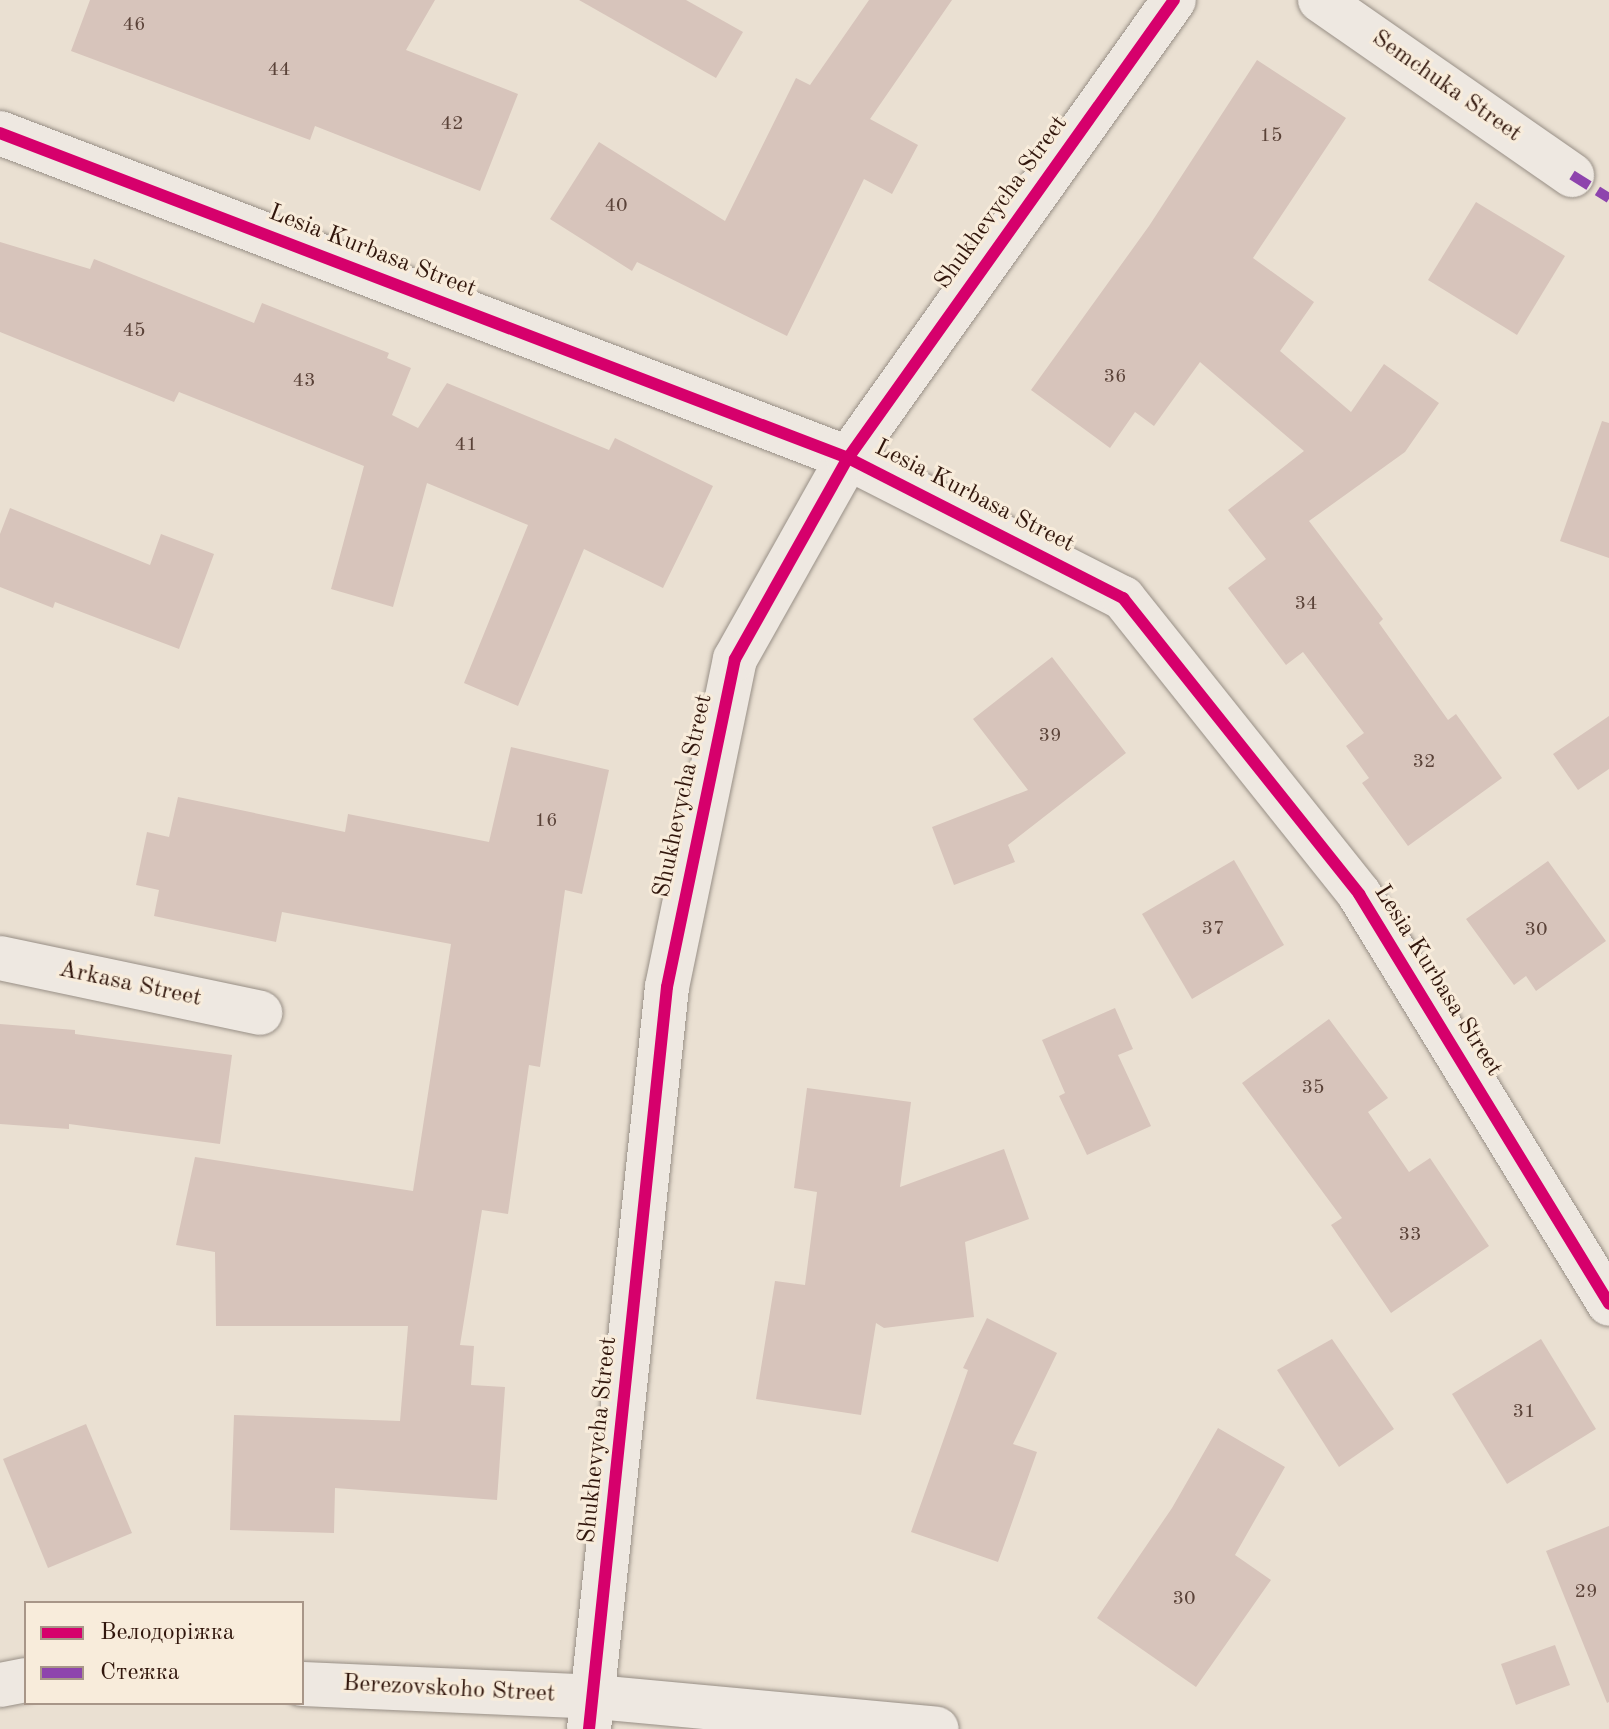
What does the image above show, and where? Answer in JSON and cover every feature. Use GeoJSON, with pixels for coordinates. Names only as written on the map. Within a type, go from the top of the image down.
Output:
{"type":"FeatureCollection","features":[{"type":"Feature","properties":{"kind":"street","name":"Shukhevycha Street"},"geometry":{"type":"LineString","coordinates":[[592,1713],[667,987],[735,659],[848,458],[1174,0]]}},
{"type":"Feature","properties":{"kind":"street","name":"Semchuka Street"},"geometry":{"type":"LineString","coordinates":[[1320,0],[1572,175]]}},
{"type":"Feature","properties":{"kind":"street","name":"Lesia Kurbasa Street"},"geometry":{"type":"LineString","coordinates":[[0,133],[848,458],[1123,598],[1359,894],[1609,1304]]}},
{"type":"Feature","properties":{"kind":"street","name":"Arkasa Street"},"geometry":{"type":"LineString","coordinates":[[0,958],[260,1013]]}},
{"type":"Feature","properties":{"kind":"street"},"geometry":{"type":"LineString","coordinates":[[0,1685],[24,1680]]}},
{"type":"Feature","properties":{"kind":"street","name":"Berezovskoho Street"},"geometry":{"type":"LineString","coordinates":[[304,1684],[592,1713],[937,1729]]}},
{"type":"Feature","properties":{"kind":"building"},"geometry":{"type":"Polygon","coordinates":[[[90,0],[435,0],[406,50],[518,94],[480,191],[315,126],[310,140],[71,51],[90,0]]]}},
{"type":"Feature","properties":{"kind":"building"},"geometry":{"type":"Polygon","coordinates":[[[579,0],[686,0],[743,32],[716,78],[579,0]]]}},
{"type":"Feature","properties":{"kind":"building"},"geometry":{"type":"Polygon","coordinates":[[[869,0],[952,0],[870,119],[918,145],[892,194],[864,179],[787,336],[637,262],[632,271],[550,219],[599,142],[725,221],[796,78],[810,85],[869,0]]]}},
{"type":"Feature","properties":{"kind":"building"},"geometry":{"type":"Polygon","coordinates":[[[1257,60],[1346,118],[1253,258],[1314,302],[1280,351],[1351,412],[1384,364],[1439,403],[1405,452],[1309,521],[1383,619],[1379,623],[1448,720],[1456,714],[1502,778],[1408,846],[1362,783],[1369,778],[1346,746],[1364,733],[1303,652],[1286,665],[1228,588],[1266,559],[1228,510],[1304,451],[1200,362],[1154,426],[1135,412],[1110,448],[1031,390],[1149,226],[1257,60]]]}},
{"type":"Feature","properties":{"kind":"building"},"geometry":{"type":"Polygon","coordinates":[[[1476,202],[1565,256],[1517,335],[1428,280],[1476,202]]]}},
{"type":"Feature","properties":{"kind":"building"},"geometry":{"type":"Polygon","coordinates":[[[0,242],[90,269],[94,259],[254,323],[262,303],[389,353],[387,358],[411,368],[392,415],[418,428],[447,383],[609,450],[615,438],[713,486],[663,588],[584,549],[518,706],[464,683],[528,525],[427,483],[393,607],[331,589],[364,466],[179,392],[174,402],[0,332],[0,242]]]}},
{"type":"Feature","properties":{"kind":"building"},"geometry":{"type":"Polygon","coordinates":[[[1602,421],[1609,423],[1609,558],[1560,541],[1602,421]]]}},
{"type":"Feature","properties":{"kind":"building"},"geometry":{"type":"Polygon","coordinates":[[[10,508],[150,565],[161,534],[214,554],[179,649],[55,602],[53,608],[0,587],[0,534],[10,508]]]}},
{"type":"Feature","properties":{"kind":"building"},"geometry":{"type":"Polygon","coordinates":[[[1052,657],[1126,753],[1008,845],[1015,862],[954,885],[932,827],[1028,790],[973,719],[1052,657]]]}},
{"type":"Feature","properties":{"kind":"building"},"geometry":{"type":"Polygon","coordinates":[[[1609,716],[1609,769],[1578,790],[1553,754],[1609,716]]]}},
{"type":"Feature","properties":{"kind":"building"},"geometry":{"type":"Polygon","coordinates":[[[511,747],[609,770],[582,894],[565,890],[540,1067],[529,1065],[508,1214],[482,1210],[460,1345],[474,1346],[471,1385],[505,1387],[497,1500],[335,1488],[334,1533],[230,1530],[234,1415],[400,1421],[408,1326],[216,1326],[215,1252],[176,1245],[195,1157],[413,1191],[451,944],[282,912],[276,942],[154,916],[159,890],[136,885],[147,832],[169,837],[178,797],[345,832],[348,814],[489,842],[511,747]]]}},
{"type":"Feature","properties":{"kind":"building"},"geometry":{"type":"Polygon","coordinates":[[[1234,860],[1284,945],[1192,999],[1142,914],[1234,860]]]}},
{"type":"Feature","properties":{"kind":"building"},"geometry":{"type":"Polygon","coordinates":[[[1548,861],[1606,941],[1536,991],[1526,976],[1514,985],[1466,919],[1548,861]]]}},
{"type":"Feature","properties":{"kind":"building"},"geometry":{"type":"Polygon","coordinates":[[[1115,1008],[1133,1049],[1118,1055],[1151,1126],[1087,1155],[1059,1096],[1065,1093],[1042,1040],[1115,1008]]]}},
{"type":"Feature","properties":{"kind":"building"},"geometry":{"type":"Polygon","coordinates":[[[1329,1019],[1388,1098],[1368,1112],[1409,1172],[1430,1158],[1489,1246],[1391,1313],[1331,1225],[1342,1218],[1242,1083],[1329,1019]]]}},
{"type":"Feature","properties":{"kind":"building"},"geometry":{"type":"Polygon","coordinates":[[[0,1024],[75,1030],[75,1034],[232,1055],[220,1144],[69,1124],[69,1129],[0,1124],[0,1024]]]}},
{"type":"Feature","properties":{"kind":"building"},"geometry":{"type":"Polygon","coordinates":[[[807,1088],[911,1102],[900,1187],[1004,1149],[1029,1219],[965,1242],[974,1317],[884,1328],[876,1323],[861,1415],[756,1399],[775,1281],[805,1285],[817,1192],[794,1188],[807,1088]]]}},
{"type":"Feature","properties":{"kind":"building"},"geometry":{"type":"Polygon","coordinates":[[[987,1318],[1057,1353],[1013,1444],[1037,1452],[998,1562],[911,1532],[968,1370],[963,1368],[987,1318]]]}},
{"type":"Feature","properties":{"kind":"building"},"geometry":{"type":"Polygon","coordinates":[[[1332,1339],[1394,1429],[1339,1467],[1277,1370],[1332,1339]]]}},
{"type":"Feature","properties":{"kind":"building"},"geometry":{"type":"Polygon","coordinates":[[[1541,1339],[1596,1429],[1507,1484],[1452,1394],[1541,1339]]]}},
{"type":"Feature","properties":{"kind":"building"},"geometry":{"type":"Polygon","coordinates":[[[86,1424],[132,1533],[48,1568],[3,1459],[86,1424]]]}},
{"type":"Feature","properties":{"kind":"building"},"geometry":{"type":"Polygon","coordinates":[[[1218,1428],[1285,1467],[1235,1555],[1271,1580],[1196,1687],[1097,1618],[1172,1508],[1218,1428]]]}},
{"type":"Feature","properties":{"kind":"building"},"geometry":{"type":"Polygon","coordinates":[[[1609,1526],[1609,1702],[1607,1703],[1546,1551],[1609,1526]]]}},
{"type":"Feature","properties":{"kind":"building"},"geometry":{"type":"Polygon","coordinates":[[[1555,1645],[1570,1685],[1516,1705],[1501,1664],[1555,1645]]]}},
{"type":"Feature","properties":{"kind":"marked path"},"geometry":{"type":"LineString","coordinates":[[1572,175],[1609,198]]}},
{"type":"Feature","properties":{"kind":"cycle path"},"geometry":{"type":"LineString","coordinates":[[589,1729],[667,987],[735,659],[848,458],[1174,0]]}},
{"type":"Feature","properties":{"kind":"cycle path"},"geometry":{"type":"LineString","coordinates":[[0,133],[848,458],[1123,598],[1359,894],[1609,1304]]}}]}
